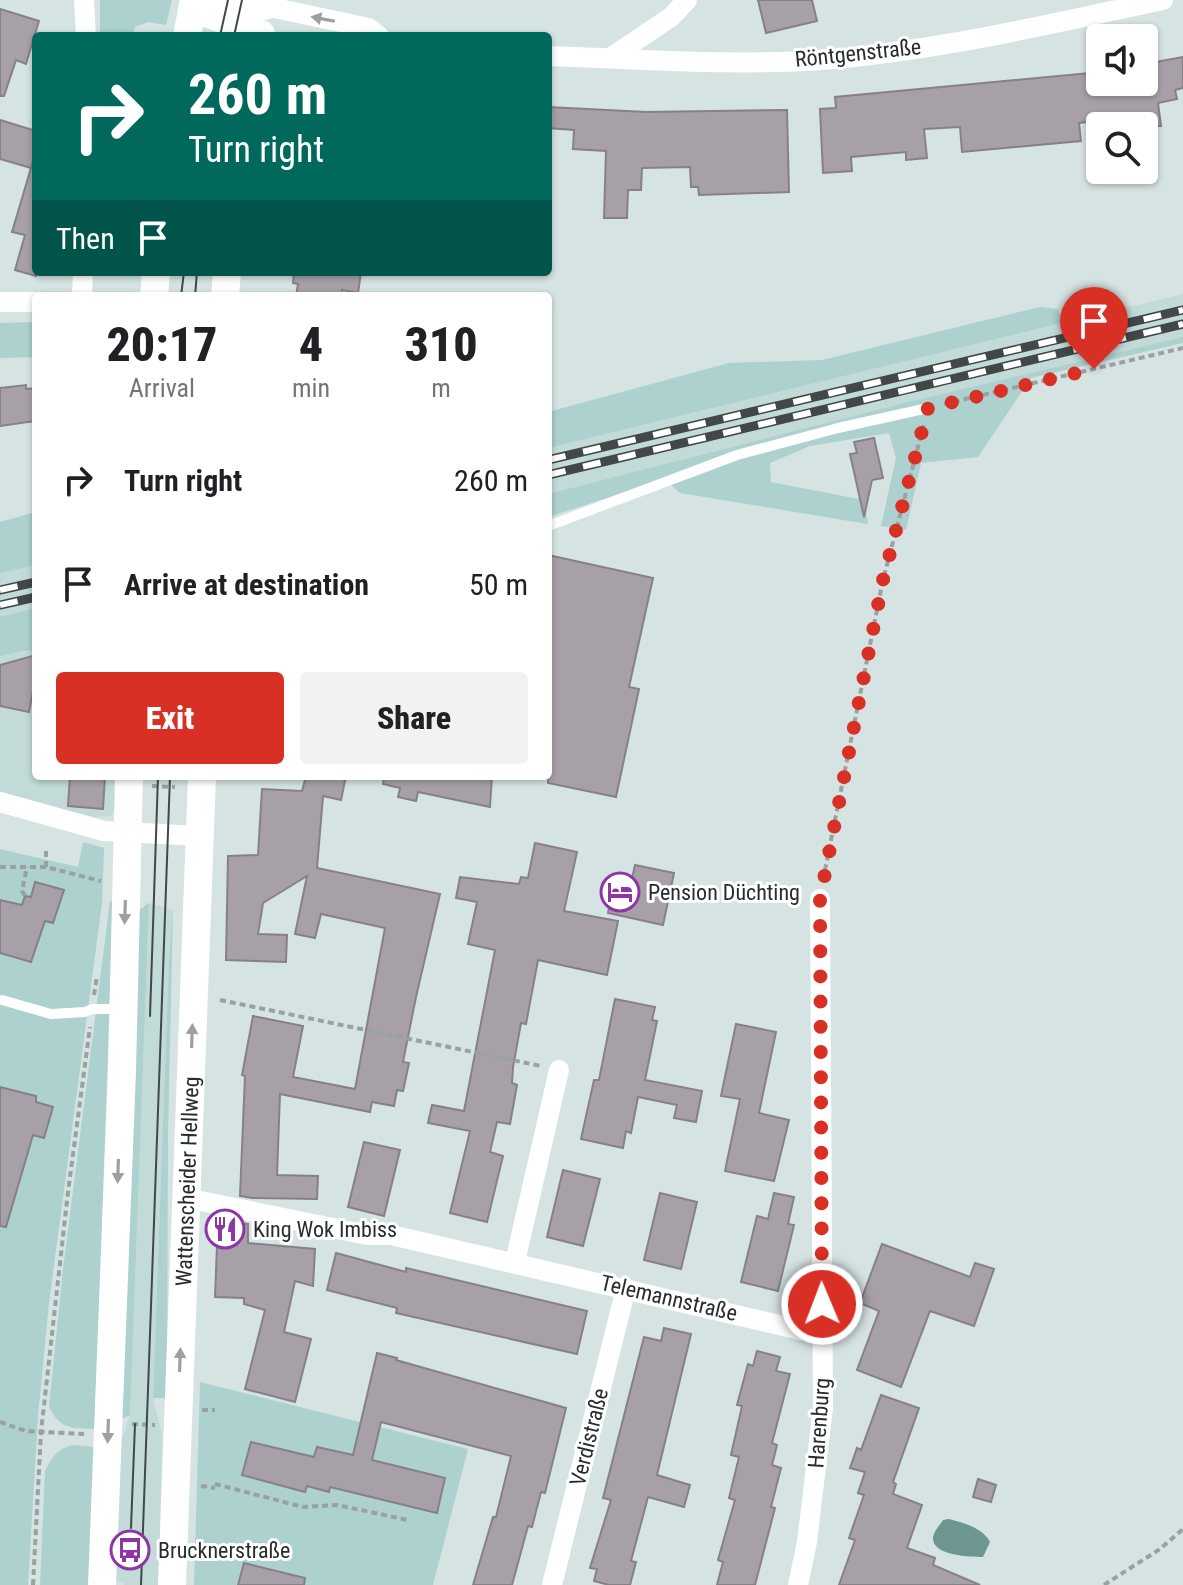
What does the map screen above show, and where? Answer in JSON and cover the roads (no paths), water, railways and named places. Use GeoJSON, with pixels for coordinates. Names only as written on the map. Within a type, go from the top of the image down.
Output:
{"type":"FeatureCollection","features":[{"type":"Feature","properties":{"kind":"main road"},"geometry":{"type":"LineString","coordinates":[[188,32],[193,4],[265,23]]}},
{"type":"Feature","properties":{"kind":"main road"},"geometry":{"type":"LineString","coordinates":[[102,1585],[129,780]]}},
{"type":"Feature","properties":{"kind":"main road","name":"Wattenscheider Hellweg"},"geometry":{"type":"LineString","coordinates":[[172,1585],[202,782]]}},
{"type":"Feature","properties":{"kind":"street"},"geometry":{"type":"LineString","coordinates":[[84,0],[86,32]]}},
{"type":"Feature","properties":{"kind":"street"},"geometry":{"type":"LineString","coordinates":[[610,58],[671,17],[687,0]]}},
{"type":"Feature","properties":{"kind":"street","name":"Röntgenstraße"},"geometry":{"type":"LineString","coordinates":[[552,56],[734,63],[834,59],[950,43],[1163,0]]}},
{"type":"Feature","properties":{"kind":"street"},"geometry":{"type":"LineString","coordinates":[[265,23],[369,28],[374,32]]}},
{"type":"Feature","properties":{"kind":"street"},"geometry":{"type":"LineString","coordinates":[[0,302],[32,302]]}},
{"type":"Feature","properties":{"kind":"street"},"geometry":{"type":"LineString","coordinates":[[0,802],[104,831],[199,836]]}},
{"type":"Feature","properties":{"kind":"street","name":"Harenburg"},"geometry":{"type":"LineString","coordinates":[[798,1585],[807,1542],[821,1424],[820,899]]}},
{"type":"Feature","properties":{"kind":"street"},"geometry":{"type":"LineString","coordinates":[[515,1262],[559,1070]]}},
{"type":"Feature","properties":{"kind":"street","name":"Telemannstraße"},"geometry":{"type":"LineString","coordinates":[[186,1198],[367,1235],[391,1235],[822,1335]]}},
{"type":"Feature","properties":{"kind":"street","name":"Verdistraße"},"geometry":{"type":"LineString","coordinates":[[552,1585],[626,1288]]}},
{"type":"Feature","properties":{"kind":"lane"},"geometry":{"type":"LineString","coordinates":[[552,524],[737,455],[928,408]]}},
{"type":"Feature","properties":{"kind":"lane"},"geometry":{"type":"LineString","coordinates":[[2,1000],[51,1014],[123,1009]]}},
{"type":"Feature","properties":{"kind":"tram line"},"geometry":{"type":"LineString","coordinates":[[221,32],[228,0]]}},
{"type":"Feature","properties":{"kind":"tram line"},"geometry":{"type":"LineString","coordinates":[[235,32],[242,0]]}},
{"type":"Feature","properties":{"kind":"tram line"},"geometry":{"type":"LineString","coordinates":[[182,292],[184,276]]}},
{"type":"Feature","properties":{"kind":"tram line"},"geometry":{"type":"LineString","coordinates":[[195,292],[197,276]]}},
{"type":"Feature","properties":{"kind":"tram line"},"geometry":{"type":"LineString","coordinates":[[150,1016],[158,780]]}},
{"type":"Feature","properties":{"kind":"tram line"},"geometry":{"type":"LineString","coordinates":[[141,1585],[170,780]]}},
{"type":"Feature","properties":{"kind":"tram line"},"geometry":{"type":"LineString","coordinates":[[131,1528],[135,1424]]}},
{"type":"Feature","properties":{"kind":"railway"},"geometry":{"type":"LineString","coordinates":[[552,459],[1183,310]]}},
{"type":"Feature","properties":{"kind":"railway"},"geometry":{"type":"LineString","coordinates":[[552,474],[1183,324]]}},
{"type":"Feature","properties":{"kind":"railway"},"geometry":{"type":"LineString","coordinates":[[0,590],[32,583]]}},
{"type":"Feature","properties":{"kind":"railway"},"geometry":{"type":"LineString","coordinates":[[0,605],[32,598]]}},
{"type":"Feature","properties":{"kind":"place","name":"Pension Düchting"},"geometry":{"type":"Point","coordinates":[620,892]}},
{"type":"Feature","properties":{"kind":"place","name":"King Wok Imbiss"},"geometry":{"type":"Point","coordinates":[225,1229]}},
{"type":"Feature","properties":{"kind":"place","name":"Brucknerstraße"},"geometry":{"type":"Point","coordinates":[130,1550]}}]}
